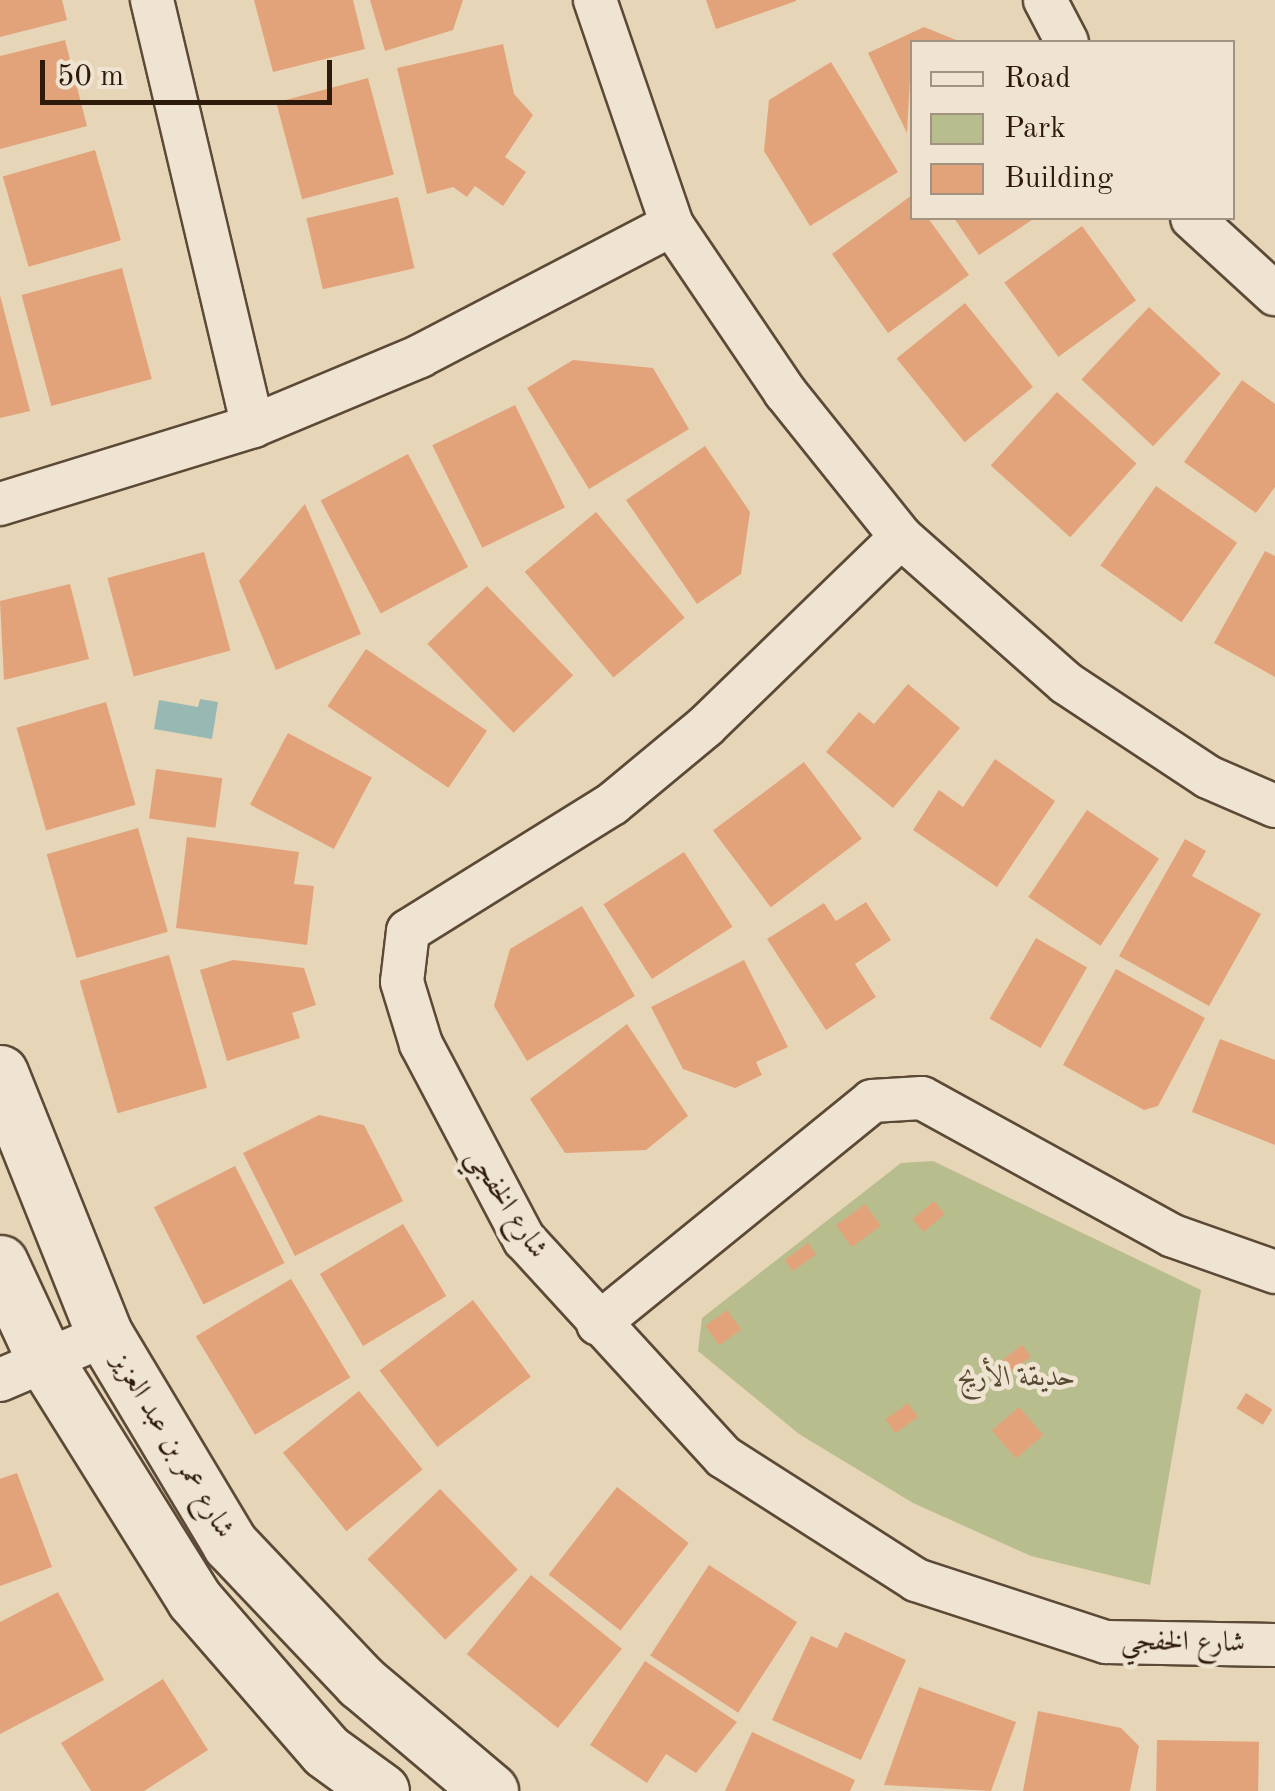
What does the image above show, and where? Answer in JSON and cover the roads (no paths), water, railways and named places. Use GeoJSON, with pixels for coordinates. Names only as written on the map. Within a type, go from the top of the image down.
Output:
{"type":"FeatureCollection","features":[{"type":"Feature","properties":{"kind":"street"},"geometry":{"type":"LineString","coordinates":[[152,0],[253,426]]}},
{"type":"Feature","properties":{"kind":"street"},"geometry":{"type":"LineString","coordinates":[[595,0],[672,225],[786,392],[901,538],[1066,683],[1208,777],[1275,806]]}},
{"type":"Feature","properties":{"kind":"street"},"geometry":{"type":"LineString","coordinates":[[1045,0],[1065,40]]}},
{"type":"Feature","properties":{"kind":"street"},"geometry":{"type":"LineString","coordinates":[[1194,220],[1275,294]]}},
{"type":"Feature","properties":{"kind":"street"},"geometry":{"type":"LineString","coordinates":[[0,504],[253,426],[420,356],[672,225]]}},
{"type":"Feature","properties":{"kind":"street","name":"شارع الخفجي"},"geometry":{"type":"LineString","coordinates":[[901,538],[706,726],[612,804],[408,931],[402,982],[460,1132],[524,1240],[724,1457],[916,1580],[1106,1642],[1275,1645]]}},
{"type":"Feature","properties":{"kind":"street","name":"شارع عمر بن عبد العزيز"},"geometry":{"type":"LineString","coordinates":[[0,1072],[105,1335],[230,1544],[361,1682],[490,1791]]}},
{"type":"Feature","properties":{"kind":"street"},"geometry":{"type":"LineString","coordinates":[[598,1324],[872,1102],[922,1098],[1172,1236],[1275,1272]]}},
{"type":"Feature","properties":{"kind":"street"},"geometry":{"type":"LineString","coordinates":[[0,1263],[23,1371],[320,1771],[380,1791]]}},
{"type":"Feature","properties":{"kind":"street"},"geometry":{"type":"LineString","coordinates":[[23,1371],[105,1335]]}},
{"type":"Feature","properties":{"kind":"water"},"geometry":{"type":"Polygon","coordinates":[[[200,699],[218,702],[212,739],[154,729],[159,700],[198,707],[200,699]]]}},
{"type":"Feature","properties":{"kind":"park label","name":"حديقة الأريج"},"geometry":{"type":"Point","coordinates":[1017,1378]}}]}
